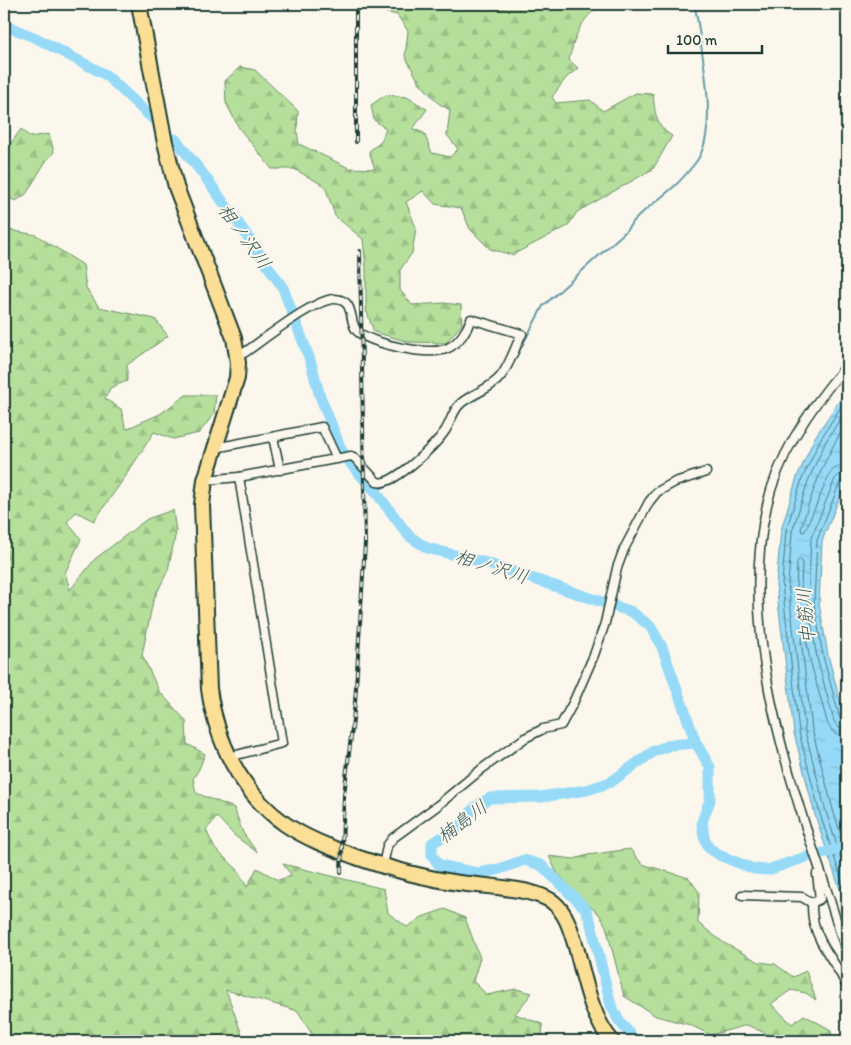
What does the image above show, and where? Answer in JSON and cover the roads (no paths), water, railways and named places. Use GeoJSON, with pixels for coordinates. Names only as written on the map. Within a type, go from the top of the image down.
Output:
{"type":"FeatureCollection","features":[{"type":"Feature","properties":{"kind":"highway"},"geometry":{"type":"LineString","coordinates":[[139,4],[164,138],[176,188],[234,338],[238,353],[237,378],[206,480],[202,505],[209,689],[212,709],[229,757],[240,777],[256,797],[285,824],[327,846],[383,866],[425,878],[521,891],[540,896],[553,903],[562,913],[570,928],[600,1025],[612,1041]]}},
{"type":"Feature","properties":{"kind":"street"},"geometry":{"type":"LineString","coordinates":[[206,480],[239,477],[351,456],[356,458],[380,484],[390,481],[428,450],[446,430],[452,415],[460,404],[485,390],[500,378],[522,334],[471,319],[468,329],[447,349],[432,351],[388,345],[368,338],[357,331],[353,326],[347,304],[338,299],[314,305],[244,353],[238,353]]}},
{"type":"Feature","properties":{"kind":"street"},"geometry":{"type":"LineString","coordinates":[[847,365],[808,415],[792,441],[779,469],[767,504],[759,550],[758,586],[761,640],[785,758],[847,953]]}},
{"type":"Feature","properties":{"kind":"street"},"geometry":{"type":"LineString","coordinates":[[216,446],[220,447],[322,427],[338,459]]}},
{"type":"Feature","properties":{"kind":"street"},"geometry":{"type":"LineString","coordinates":[[274,437],[280,470]]}},
{"type":"Feature","properties":{"kind":"street"},"geometry":{"type":"LineString","coordinates":[[383,866],[388,846],[393,838],[525,738],[543,729],[561,725],[594,655],[607,616],[617,568],[624,549],[649,502],[657,492],[675,482],[706,472]]}},
{"type":"Feature","properties":{"kind":"street"},"geometry":{"type":"LineString","coordinates":[[229,757],[282,743],[239,477]]}},
{"type":"Feature","properties":{"kind":"street"},"geometry":{"type":"LineString","coordinates":[[742,895],[802,897],[812,902],[820,899],[817,873],[820,868]]}},
{"type":"Feature","properties":{"kind":"street"},"geometry":{"type":"LineString","coordinates":[[812,902],[814,925],[820,940],[842,974],[847,987]]}},
{"type":"Feature","properties":{"kind":"water","name":"中筋川"},"geometry":{"type":"Polygon","coordinates":[[[847,389],[847,479],[822,541],[819,603],[828,655],[847,727],[847,911],[815,815],[794,733],[776,585],[781,530],[797,477],[815,437],[847,389]]]}},
{"type":"Feature","properties":{"kind":"waterway"},"geometry":{"type":"LineString","coordinates":[[458,412],[491,390],[505,378],[543,306],[625,232],[640,214],[677,184],[696,162],[706,137],[708,105],[694,4]]}},
{"type":"Feature","properties":{"kind":"waterway","name":"相ノ沢川"},"geometry":{"type":"LineString","coordinates":[[4,25],[36,38],[106,75],[153,119]]}},
{"type":"Feature","properties":{"kind":"waterway","name":"相ノ沢川"},"geometry":{"type":"LineString","coordinates":[[175,139],[203,174],[283,288],[310,360],[320,396],[341,449],[409,536],[427,548],[483,562],[632,612],[650,626],[662,647],[696,743],[710,767],[710,800],[702,822],[704,837],[709,848],[721,856],[754,869],[768,870],[803,858],[847,847]]}},
{"type":"Feature","properties":{"kind":"waterway"},"geometry":{"type":"LineString","coordinates":[[375,491],[396,482],[406,474]]}},
{"type":"Feature","properties":{"kind":"waterway","name":"楠島川"},"geometry":{"type":"LineString","coordinates":[[636,1041],[619,1021],[611,1005],[590,920],[585,908],[541,865],[524,860],[497,870],[477,873],[439,865],[432,855],[432,843],[460,827],[475,807],[490,798],[541,797],[587,790],[611,782],[654,751],[670,745],[696,743]]}},
{"type":"Feature","properties":{"kind":"railway"},"geometry":{"type":"LineString","coordinates":[[356,4],[356,142]]}},
{"type":"Feature","properties":{"kind":"railway"},"geometry":{"type":"LineString","coordinates":[[341,872],[344,795],[355,703],[365,543],[360,251]]}}]}
